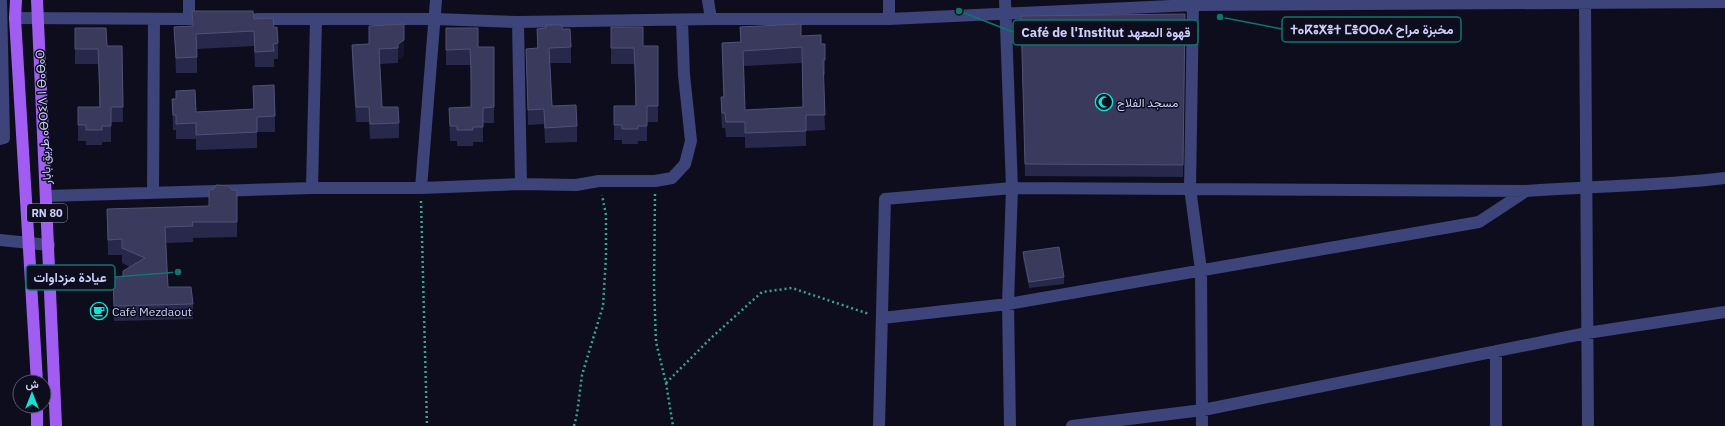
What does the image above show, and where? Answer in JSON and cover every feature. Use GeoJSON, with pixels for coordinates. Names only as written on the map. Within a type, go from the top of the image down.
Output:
{"type":"FeatureCollection","features":[{"type":"Feature","properties":{"kind":"main road","name":"طريق بابار ⴰⴱⵔⵉⴷ ⵏ ⴱⴰⴱⴰⵔ"},"geometry":{"type":"LineString","coordinates":[[16,0],[37,374]]}},
{"type":"Feature","properties":{"kind":"main road","name":"طريق بابار ⴰⴱⵔⵉⴷ ⵏ ⴱⴰⴱⴰⵔ"},"geometry":{"type":"LineString","coordinates":[[37,0],[47,196],[56,426]]}},
{"type":"Feature","properties":{"kind":"main road"},"geometry":{"type":"LineString","coordinates":[[37,414],[37,426]]}},
{"type":"Feature","properties":{"kind":"street"},"geometry":{"type":"LineString","coordinates":[[1,0],[2,138]]}},
{"type":"Feature","properties":{"kind":"street"},"geometry":{"type":"LineString","coordinates":[[189,0],[189,19]]}},
{"type":"Feature","properties":{"kind":"street"},"geometry":{"type":"LineString","coordinates":[[421,188],[436,0]]}},
{"type":"Feature","properties":{"kind":"street"},"geometry":{"type":"LineString","coordinates":[[708,0],[711,19]]}},
{"type":"Feature","properties":{"kind":"street"},"geometry":{"type":"LineString","coordinates":[[889,0],[889,19]]}},
{"type":"Feature","properties":{"kind":"street"},"geometry":{"type":"LineString","coordinates":[[1005,0],[1012,188],[1008,304],[1010,426]]}},
{"type":"Feature","properties":{"kind":"street"},"geometry":{"type":"LineString","coordinates":[[244,19],[435,19],[518,22],[682,21],[711,19],[889,19],[1006,14],[1140,4],[1193,5],[1354,2],[1725,2]]}},
{"type":"Feature","properties":{"kind":"street"},"geometry":{"type":"LineString","coordinates":[[1585,3],[1588,426]]}},
{"type":"Feature","properties":{"kind":"street"},"geometry":{"type":"LineString","coordinates":[[1193,5],[1190,188],[1200,270],[1203,410],[1202,426]]}},
{"type":"Feature","properties":{"kind":"street"},"geometry":{"type":"LineString","coordinates":[[16,18],[221,19]]}},
{"type":"Feature","properties":{"kind":"street"},"geometry":{"type":"LineString","coordinates":[[153,192],[154,19]]}},
{"type":"Feature","properties":{"kind":"street"},"geometry":{"type":"LineString","coordinates":[[312,188],[316,20]]}},
{"type":"Feature","properties":{"kind":"street"},"geometry":{"type":"LineString","coordinates":[[47,196],[312,188],[421,188],[521,184],[576,185],[599,181],[655,181],[672,178],[685,164],[691,141],[684,75],[682,21]]}},
{"type":"Feature","properties":{"kind":"street"},"geometry":{"type":"LineString","coordinates":[[518,22],[521,184]]}},
{"type":"Feature","properties":{"kind":"street"},"geometry":{"type":"LineString","coordinates":[[879,426],[884,199],[1012,188],[1526,191],[1586,186],[1678,184],[1725,178]]}},
{"type":"Feature","properties":{"kind":"street"},"geometry":{"type":"LineString","coordinates":[[882,318],[1008,304],[1479,222],[1526,191]]}},
{"type":"Feature","properties":{"kind":"street"},"geometry":{"type":"LineString","coordinates":[[0,240],[49,245]]}},
{"type":"Feature","properties":{"kind":"street"},"geometry":{"type":"LineString","coordinates":[[1072,426],[1203,410],[1587,333],[1725,312]]}},
{"type":"Feature","properties":{"kind":"street"},"geometry":{"type":"LineString","coordinates":[[1496,351],[1496,426]]}},
{"type":"Feature","properties":{"kind":"path"},"geometry":{"type":"LineString","coordinates":[[574,426],[578,414],[582,375],[603,306],[606,256],[606,215],[599,181]]}},
{"type":"Feature","properties":{"kind":"path"},"geometry":{"type":"LineString","coordinates":[[655,181],[654,286],[656,342],[666,383],[673,426]]}},
{"type":"Feature","properties":{"kind":"path"},"geometry":{"type":"LineString","coordinates":[[421,188],[427,426]]}},
{"type":"Feature","properties":{"kind":"path"},"geometry":{"type":"LineString","coordinates":[[666,383],[711,338],[762,292],[792,288],[882,318]]}},
{"type":"Feature","properties":{"kind":"building"},"geometry":{"type":"Polygon","coordinates":[[[192,11],[253,11],[254,19],[273,18],[274,28],[277,27],[278,43],[273,44],[274,51],[255,52],[254,31],[196,34],[197,57],[176,58],[174,27],[193,26],[192,11]]]}},
{"type":"Feature","properties":{"kind":"building","name":"مسجد الفلاح"},"geometry":{"type":"Polygon","coordinates":[[[1185,14],[1183,165],[1025,164],[1021,16],[1185,14]]]}},
{"type":"Feature","properties":{"kind":"building"},"geometry":{"type":"Polygon","coordinates":[[[404,24],[404,40],[398,44],[398,48],[379,49],[382,107],[398,107],[399,123],[370,124],[369,107],[356,107],[352,45],[369,44],[369,26],[404,24]]]}},
{"type":"Feature","properties":{"kind":"building"},"geometry":{"type":"Polygon","coordinates":[[[801,24],[801,36],[821,35],[821,44],[825,44],[825,60],[823,60],[825,115],[806,115],[806,131],[745,133],[745,122],[726,122],[725,113],[722,113],[721,97],[724,97],[722,43],[741,42],[740,27],[801,24]],[[802,47],[743,51],[745,110],[803,107],[802,47]]]}},
{"type":"Feature","properties":{"kind":"building"},"geometry":{"type":"Polygon","coordinates":[[[546,25],[562,25],[562,29],[570,29],[571,47],[549,48],[552,106],[576,105],[577,126],[545,128],[544,109],[528,110],[526,49],[538,48],[537,29],[546,28],[546,25]]]}},
{"type":"Feature","properties":{"kind":"building"},"geometry":{"type":"Polygon","coordinates":[[[611,27],[643,27],[643,46],[658,46],[658,106],[647,106],[647,126],[638,126],[638,129],[622,129],[622,125],[614,125],[614,106],[636,106],[635,68],[634,48],[611,48],[611,27]]]}},
{"type":"Feature","properties":{"kind":"building"},"geometry":{"type":"Polygon","coordinates":[[[75,28],[106,28],[107,46],[122,46],[123,107],[111,107],[111,126],[102,126],[102,130],[86,130],[86,125],[78,125],[78,107],[100,107],[99,69],[98,49],[75,49],[75,28]]]}},
{"type":"Feature","properties":{"kind":"building"},"geometry":{"type":"Polygon","coordinates":[[[446,28],[478,28],[478,47],[494,47],[494,107],[483,108],[483,127],[473,127],[473,130],[457,130],[457,126],[450,126],[449,108],[471,107],[471,69],[470,49],[446,50],[446,28]]]}},
{"type":"Feature","properties":{"kind":"building"},"geometry":{"type":"Polygon","coordinates":[[[274,85],[275,116],[257,117],[257,132],[196,135],[196,123],[176,124],[176,115],[173,115],[172,99],[176,99],[176,91],[195,90],[196,112],[254,109],[253,86],[274,85]]]}},
{"type":"Feature","properties":{"kind":"building"},"geometry":{"type":"Polygon","coordinates":[[[216,185],[229,186],[232,190],[237,190],[237,222],[192,222],[193,226],[165,227],[168,287],[191,287],[193,304],[114,306],[113,278],[123,278],[123,271],[145,258],[122,248],[122,239],[108,240],[107,209],[209,206],[209,190],[214,189],[216,185]]]}},
{"type":"Feature","properties":{"kind":"building"},"geometry":{"type":"Polygon","coordinates":[[[1059,247],[1064,277],[1029,282],[1023,252],[1059,247]]]}},
{"type":"Feature","properties":{"kind":"place","name":"Café de l'Institut قهوة المعهد"},"geometry":{"type":"Point","coordinates":[959,11]}},
{"type":"Feature","properties":{"kind":"place","name":"ⵜⴰⴽⵓⵅⴻⵜ ⵎⴻⵔⵔⴰⵃ مخبزة مراح"},"geometry":{"type":"Point","coordinates":[1220,17]}},
{"type":"Feature","properties":{"kind":"place","name":"مسجد الفلاح"},"geometry":{"type":"Point","coordinates":[1104,102]}},
{"type":"Feature","properties":{"kind":"place","name":"عيادة مزداوات"},"geometry":{"type":"Point","coordinates":[178,272]}},
{"type":"Feature","properties":{"kind":"place","name":"Café Mezdaout"},"geometry":{"type":"Point","coordinates":[99,311]}}]}
